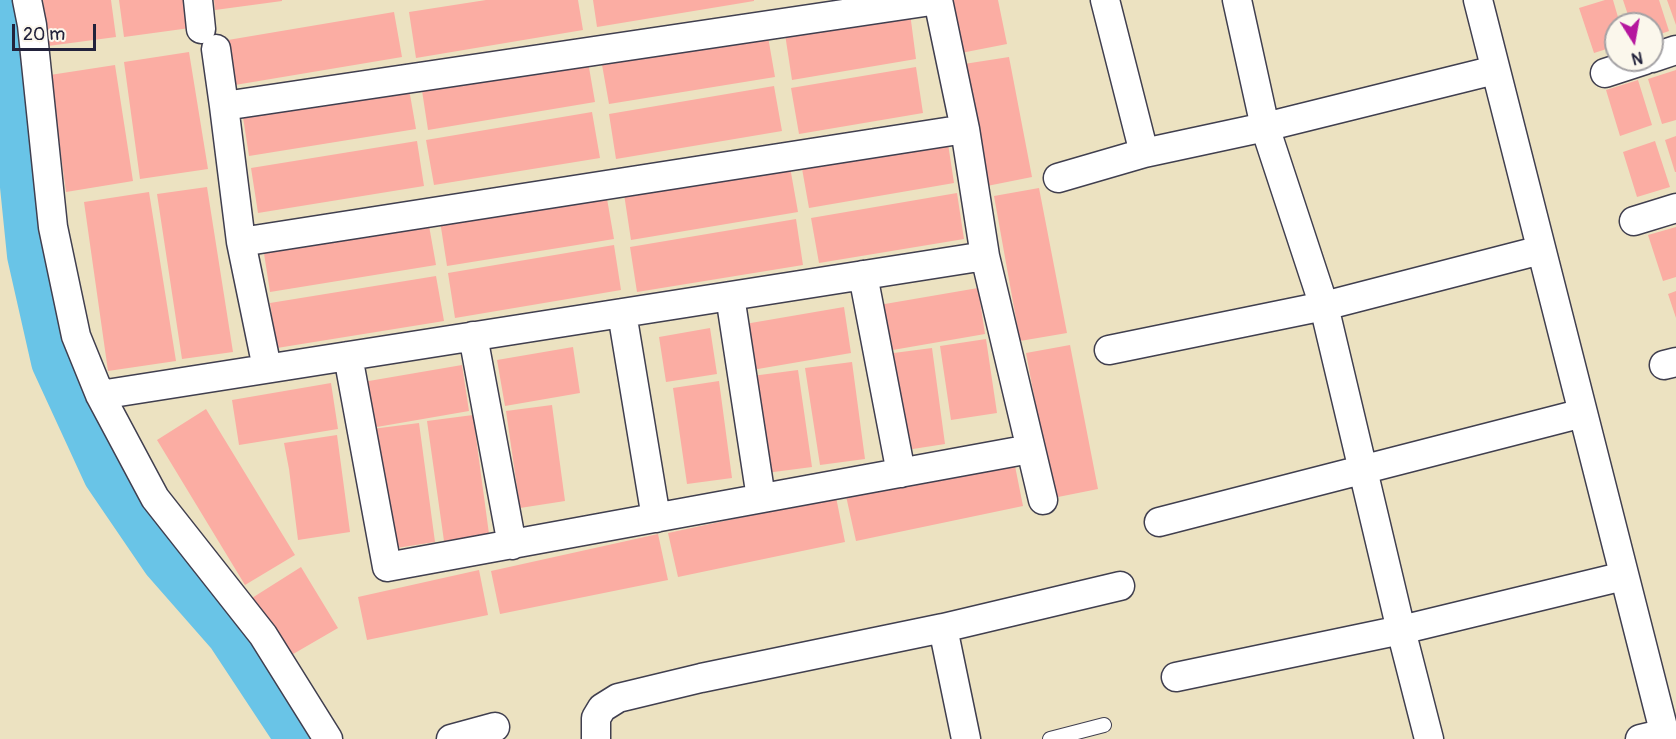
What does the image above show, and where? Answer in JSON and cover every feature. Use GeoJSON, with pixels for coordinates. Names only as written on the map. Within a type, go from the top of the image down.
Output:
{"type":"FeatureCollection","features":[{"type":"Feature","properties":{"kind":"street"},"geometry":{"type":"LineString","coordinates":[[27,0],[32,26],[53,226],[76,336],[100,395],[155,498],[262,635],[328,739]]}},
{"type":"Feature","properties":{"kind":"street"},"geometry":{"type":"LineString","coordinates":[[198,0],[224,106],[241,242],[267,368]]}},
{"type":"Feature","properties":{"kind":"street"},"geometry":{"type":"LineString","coordinates":[[224,106],[938,0],[965,129],[985,256],[1043,500]]}},
{"type":"Feature","properties":{"kind":"street"},"geometry":{"type":"LineString","coordinates":[[1105,0],[1144,153]]}},
{"type":"Feature","properties":{"kind":"street"},"geometry":{"type":"LineString","coordinates":[[1237,0],[1264,127],[1324,306],[1401,630],[1430,739]]}},
{"type":"Feature","properties":{"kind":"street"},"geometry":{"type":"LineString","coordinates":[[1478,0],[1624,576],[1657,737]]}},
{"type":"Feature","properties":{"kind":"street"},"geometry":{"type":"LineString","coordinates":[[1058,178],[1144,153],[1264,127],[1495,70]]}},
{"type":"Feature","properties":{"kind":"street"},"geometry":{"type":"LineString","coordinates":[[241,242],[965,129]]}},
{"type":"Feature","properties":{"kind":"street"},"geometry":{"type":"LineString","coordinates":[[1634,221],[1676,208]]}},
{"type":"Feature","properties":{"kind":"street"},"geometry":{"type":"LineString","coordinates":[[1109,350],[1324,306],[1541,250]]}},
{"type":"Feature","properties":{"kind":"street"},"geometry":{"type":"LineString","coordinates":[[100,395],[985,256]]}},
{"type":"Feature","properties":{"kind":"street"},"geometry":{"type":"LineString","coordinates":[[863,274],[901,473]]}},
{"type":"Feature","properties":{"kind":"street"},"geometry":{"type":"LineString","coordinates":[[730,296],[761,498]]}},
{"type":"Feature","properties":{"kind":"street"},"geometry":{"type":"LineString","coordinates":[[622,312],[656,518]]}},
{"type":"Feature","properties":{"kind":"street"},"geometry":{"type":"LineString","coordinates":[[473,336],[512,544]]}},
{"type":"Feature","properties":{"kind":"street"},"geometry":{"type":"LineString","coordinates":[[348,356],[387,567],[1030,449]]}},
{"type":"Feature","properties":{"kind":"street"},"geometry":{"type":"LineString","coordinates":[[1159,522],[1583,413]]}},
{"type":"Feature","properties":{"kind":"street"},"geometry":{"type":"LineString","coordinates":[[1176,677],[1401,630],[1624,576]]}},
{"type":"Feature","properties":{"kind":"street"},"geometry":{"type":"LineString","coordinates":[[596,739],[596,718],[602,708],[618,698],[701,678],[943,628],[1120,586]]}},
{"type":"Feature","properties":{"kind":"street"},"geometry":{"type":"LineString","coordinates":[[943,628],[966,739]]}},
{"type":"Feature","properties":{"kind":"street"},"geometry":{"type":"LineString","coordinates":[[451,739],[495,727]]}},
{"type":"Feature","properties":{"kind":"lane"},"geometry":{"type":"LineString","coordinates":[[1050,739],[1104,725]]}},
{"type":"Feature","properties":{"kind":"building"},"geometry":{"type":"Polygon","coordinates":[[[43,0],[111,0],[116,37],[48,46],[43,0]]]}},
{"type":"Feature","properties":{"kind":"building"},"geometry":{"type":"Polygon","coordinates":[[[119,0],[186,0],[190,28],[124,37],[119,0]]]}},
{"type":"Feature","properties":{"kind":"building"},"geometry":{"type":"Polygon","coordinates":[[[214,0],[282,0],[282,1],[215,10],[214,0]]]}},
{"type":"Feature","properties":{"kind":"building"},"geometry":{"type":"Polygon","coordinates":[[[486,0],[578,0],[583,30],[416,58],[409,12],[486,0]]]}},
{"type":"Feature","properties":{"kind":"building"},"geometry":{"type":"Polygon","coordinates":[[[593,0],[754,0],[754,1],[597,27],[593,0]]]}},
{"type":"Feature","properties":{"kind":"building"},"geometry":{"type":"Polygon","coordinates":[[[951,0],[998,0],[1007,44],[961,53],[951,0]]]}},
{"type":"Feature","properties":{"kind":"building"},"geometry":{"type":"Polygon","coordinates":[[[1605,0],[1613,0],[1616,12],[1604,12],[1604,50],[1594,53],[1579,8],[1605,0]]]}},
{"type":"Feature","properties":{"kind":"building"},"geometry":{"type":"Polygon","coordinates":[[[1623,0],[1659,0],[1663,12],[1627,12],[1623,0]]]}},
{"type":"Feature","properties":{"kind":"building"},"geometry":{"type":"Polygon","coordinates":[[[1667,0],[1676,0],[1676,25],[1667,0]]]}},
{"type":"Feature","properties":{"kind":"building"},"geometry":{"type":"Polygon","coordinates":[[[394,12],[402,57],[235,85],[228,40],[394,12]]]}},
{"type":"Feature","properties":{"kind":"building"},"geometry":{"type":"Polygon","coordinates":[[[910,13],[916,59],[792,80],[785,34],[910,13]]]}},
{"type":"Feature","properties":{"kind":"building"},"geometry":{"type":"Polygon","coordinates":[[[1664,16],[1669,31],[1664,33],[1664,16]]]}},
{"type":"Feature","properties":{"kind":"building"},"geometry":{"type":"Polygon","coordinates":[[[767,31],[775,77],[609,104],[601,59],[767,31]]]}},
{"type":"Feature","properties":{"kind":"building"},"geometry":{"type":"Polygon","coordinates":[[[189,52],[208,169],[140,179],[124,62],[189,52]]]}},
{"type":"Feature","properties":{"kind":"building"},"geometry":{"type":"Polygon","coordinates":[[[587,56],[595,102],[428,130],[421,84],[587,56]]]}},
{"type":"Feature","properties":{"kind":"building"},"geometry":{"type":"Polygon","coordinates":[[[1009,57],[1032,177],[987,186],[964,64],[1009,57]]]}},
{"type":"Feature","properties":{"kind":"building"},"geometry":{"type":"Polygon","coordinates":[[[115,65],[133,181],[66,192],[50,75],[115,65]]]}},
{"type":"Feature","properties":{"kind":"building"},"geometry":{"type":"Polygon","coordinates":[[[916,67],[923,113],[799,134],[791,88],[916,67]]]}},
{"type":"Feature","properties":{"kind":"building"},"geometry":{"type":"Polygon","coordinates":[[[1676,70],[1676,120],[1662,124],[1648,79],[1676,70]]]}},
{"type":"Feature","properties":{"kind":"building"},"geometry":{"type":"Polygon","coordinates":[[[1638,80],[1652,125],[1620,136],[1606,90],[1638,80]]]}},
{"type":"Feature","properties":{"kind":"building"},"geometry":{"type":"Polygon","coordinates":[[[408,83],[416,129],[249,156],[242,111],[408,83]]]}},
{"type":"Feature","properties":{"kind":"building"},"geometry":{"type":"Polygon","coordinates":[[[774,86],[782,131],[616,159],[609,114],[774,86]]]}},
{"type":"Feature","properties":{"kind":"building"},"geometry":{"type":"Polygon","coordinates":[[[592,112],[600,158],[434,185],[426,140],[592,112]]]}},
{"type":"Feature","properties":{"kind":"building"},"geometry":{"type":"Polygon","coordinates":[[[1676,136],[1676,172],[1675,172],[1665,140],[1676,136]]]}},
{"type":"Feature","properties":{"kind":"building"},"geometry":{"type":"Polygon","coordinates":[[[947,137],[954,183],[809,208],[801,163],[947,137]]]}},
{"type":"Feature","properties":{"kind":"building"},"geometry":{"type":"Polygon","coordinates":[[[417,141],[424,186],[258,213],[251,168],[417,141]]]}},
{"type":"Feature","properties":{"kind":"building"},"geometry":{"type":"Polygon","coordinates":[[[1655,141],[1670,187],[1637,197],[1623,152],[1655,141]]]}},
{"type":"Feature","properties":{"kind":"building"},"geometry":{"type":"Polygon","coordinates":[[[790,167],[798,212],[631,240],[624,194],[790,167]]]}},
{"type":"Feature","properties":{"kind":"building"},"geometry":{"type":"Polygon","coordinates":[[[207,187],[233,352],[182,359],[157,194],[207,187]]]}},
{"type":"Feature","properties":{"kind":"building"},"geometry":{"type":"Polygon","coordinates":[[[1039,188],[1067,333],[1020,341],[994,196],[1039,188]]]}},
{"type":"Feature","properties":{"kind":"building"},"geometry":{"type":"Polygon","coordinates":[[[149,192],[176,361],[108,371],[84,202],[149,192]]]}},
{"type":"Feature","properties":{"kind":"building"},"geometry":{"type":"Polygon","coordinates":[[[606,193],[614,239],[447,266],[440,221],[606,193]]]}},
{"type":"Feature","properties":{"kind":"building"},"geometry":{"type":"Polygon","coordinates":[[[957,193],[964,239],[819,263],[811,218],[957,193]]]}},
{"type":"Feature","properties":{"kind":"building"},"geometry":{"type":"Polygon","coordinates":[[[796,219],[803,265],[637,292],[630,247],[796,219]]]}},
{"type":"Feature","properties":{"kind":"building"},"geometry":{"type":"Polygon","coordinates":[[[428,220],[436,265],[270,292],[263,247],[428,220]]]}},
{"type":"Feature","properties":{"kind":"building"},"geometry":{"type":"Polygon","coordinates":[[[1676,227],[1676,277],[1663,281],[1648,235],[1676,227]]]}},
{"type":"Feature","properties":{"kind":"building"},"geometry":{"type":"Polygon","coordinates":[[[614,245],[621,290],[455,318],[448,273],[614,245]]]}},
{"type":"Feature","properties":{"kind":"building"},"geometry":{"type":"Polygon","coordinates":[[[436,276],[444,321],[277,348],[270,303],[436,276]]]}},
{"type":"Feature","properties":{"kind":"building"},"geometry":{"type":"Polygon","coordinates":[[[978,288],[985,334],[887,351],[879,305],[978,288]]]}},
{"type":"Feature","properties":{"kind":"building"},"geometry":{"type":"Polygon","coordinates":[[[1676,291],[1676,318],[1668,294],[1676,291]]]}},
{"type":"Feature","properties":{"kind":"building"},"geometry":{"type":"Polygon","coordinates":[[[844,307],[851,353],[752,370],[745,324],[844,307]]]}},
{"type":"Feature","properties":{"kind":"building"},"geometry":{"type":"Polygon","coordinates":[[[710,328],[717,374],[666,382],[659,337],[710,328]]]}},
{"type":"Feature","properties":{"kind":"building"},"geometry":{"type":"Polygon","coordinates":[[[986,339],[997,413],[951,420],[940,346],[986,339]]]}},
{"type":"Feature","properties":{"kind":"building"},"geometry":{"type":"Polygon","coordinates":[[[1070,345],[1098,489],[1053,498],[1026,353],[1070,345]]]}},
{"type":"Feature","properties":{"kind":"building"},"geometry":{"type":"Polygon","coordinates":[[[573,347],[580,393],[505,406],[497,360],[573,347]]]}},
{"type":"Feature","properties":{"kind":"building"},"geometry":{"type":"Polygon","coordinates":[[[932,348],[945,444],[900,451],[886,354],[932,348]]]}},
{"type":"Feature","properties":{"kind":"building"},"geometry":{"type":"Polygon","coordinates":[[[852,362],[865,459],[820,465],[805,368],[852,362]]]}},
{"type":"Feature","properties":{"kind":"building"},"geometry":{"type":"Polygon","coordinates":[[[462,365],[469,411],[371,428],[363,382],[462,365]]]}},
{"type":"Feature","properties":{"kind":"building"},"geometry":{"type":"Polygon","coordinates":[[[798,370],[812,467],[766,473],[752,376],[798,370]]]}},
{"type":"Feature","properties":{"kind":"building"},"geometry":{"type":"Polygon","coordinates":[[[719,381],[732,478],[687,484],[673,388],[719,381]]]}},
{"type":"Feature","properties":{"kind":"building"},"geometry":{"type":"Polygon","coordinates":[[[331,383],[338,429],[239,445],[232,400],[331,383]]]}},
{"type":"Feature","properties":{"kind":"building"},"geometry":{"type":"Polygon","coordinates":[[[552,405],[565,501],[520,508],[506,411],[552,405]]]}},
{"type":"Feature","properties":{"kind":"building"},"geometry":{"type":"Polygon","coordinates":[[[206,409],[295,555],[245,585],[157,440],[206,409]]]}},
{"type":"Feature","properties":{"kind":"building"},"geometry":{"type":"Polygon","coordinates":[[[473,415],[489,534],[444,541],[427,421],[473,415]]]}},
{"type":"Feature","properties":{"kind":"building"},"geometry":{"type":"Polygon","coordinates":[[[419,423],[435,542],[390,549],[372,429],[419,423]]]}},
{"type":"Feature","properties":{"kind":"building"},"geometry":{"type":"Polygon","coordinates":[[[337,435],[350,532],[298,540],[284,443],[337,435]]]}},
{"type":"Feature","properties":{"kind":"building"},"geometry":{"type":"Polygon","coordinates":[[[1014,461],[1023,506],[856,541],[846,496],[1014,461]]]}},
{"type":"Feature","properties":{"kind":"building"},"geometry":{"type":"Polygon","coordinates":[[[836,497],[845,542],[678,577],[668,533],[836,497]]]}},
{"type":"Feature","properties":{"kind":"building"},"geometry":{"type":"Polygon","coordinates":[[[658,534],[668,580],[500,614],[491,571],[658,534]]]}},
{"type":"Feature","properties":{"kind":"building"},"geometry":{"type":"Polygon","coordinates":[[[301,567],[338,628],[288,657],[252,598],[301,567]]]}},
{"type":"Feature","properties":{"kind":"building"},"geometry":{"type":"Polygon","coordinates":[[[479,570],[488,615],[367,640],[358,597],[479,570]]]}},
{"type":"Feature","properties":{"kind":"waterway"},"geometry":{"type":"LineString","coordinates":[[6,0],[32,255],[56,361],[108,474],[166,559],[231,633],[301,739]]}}]}
